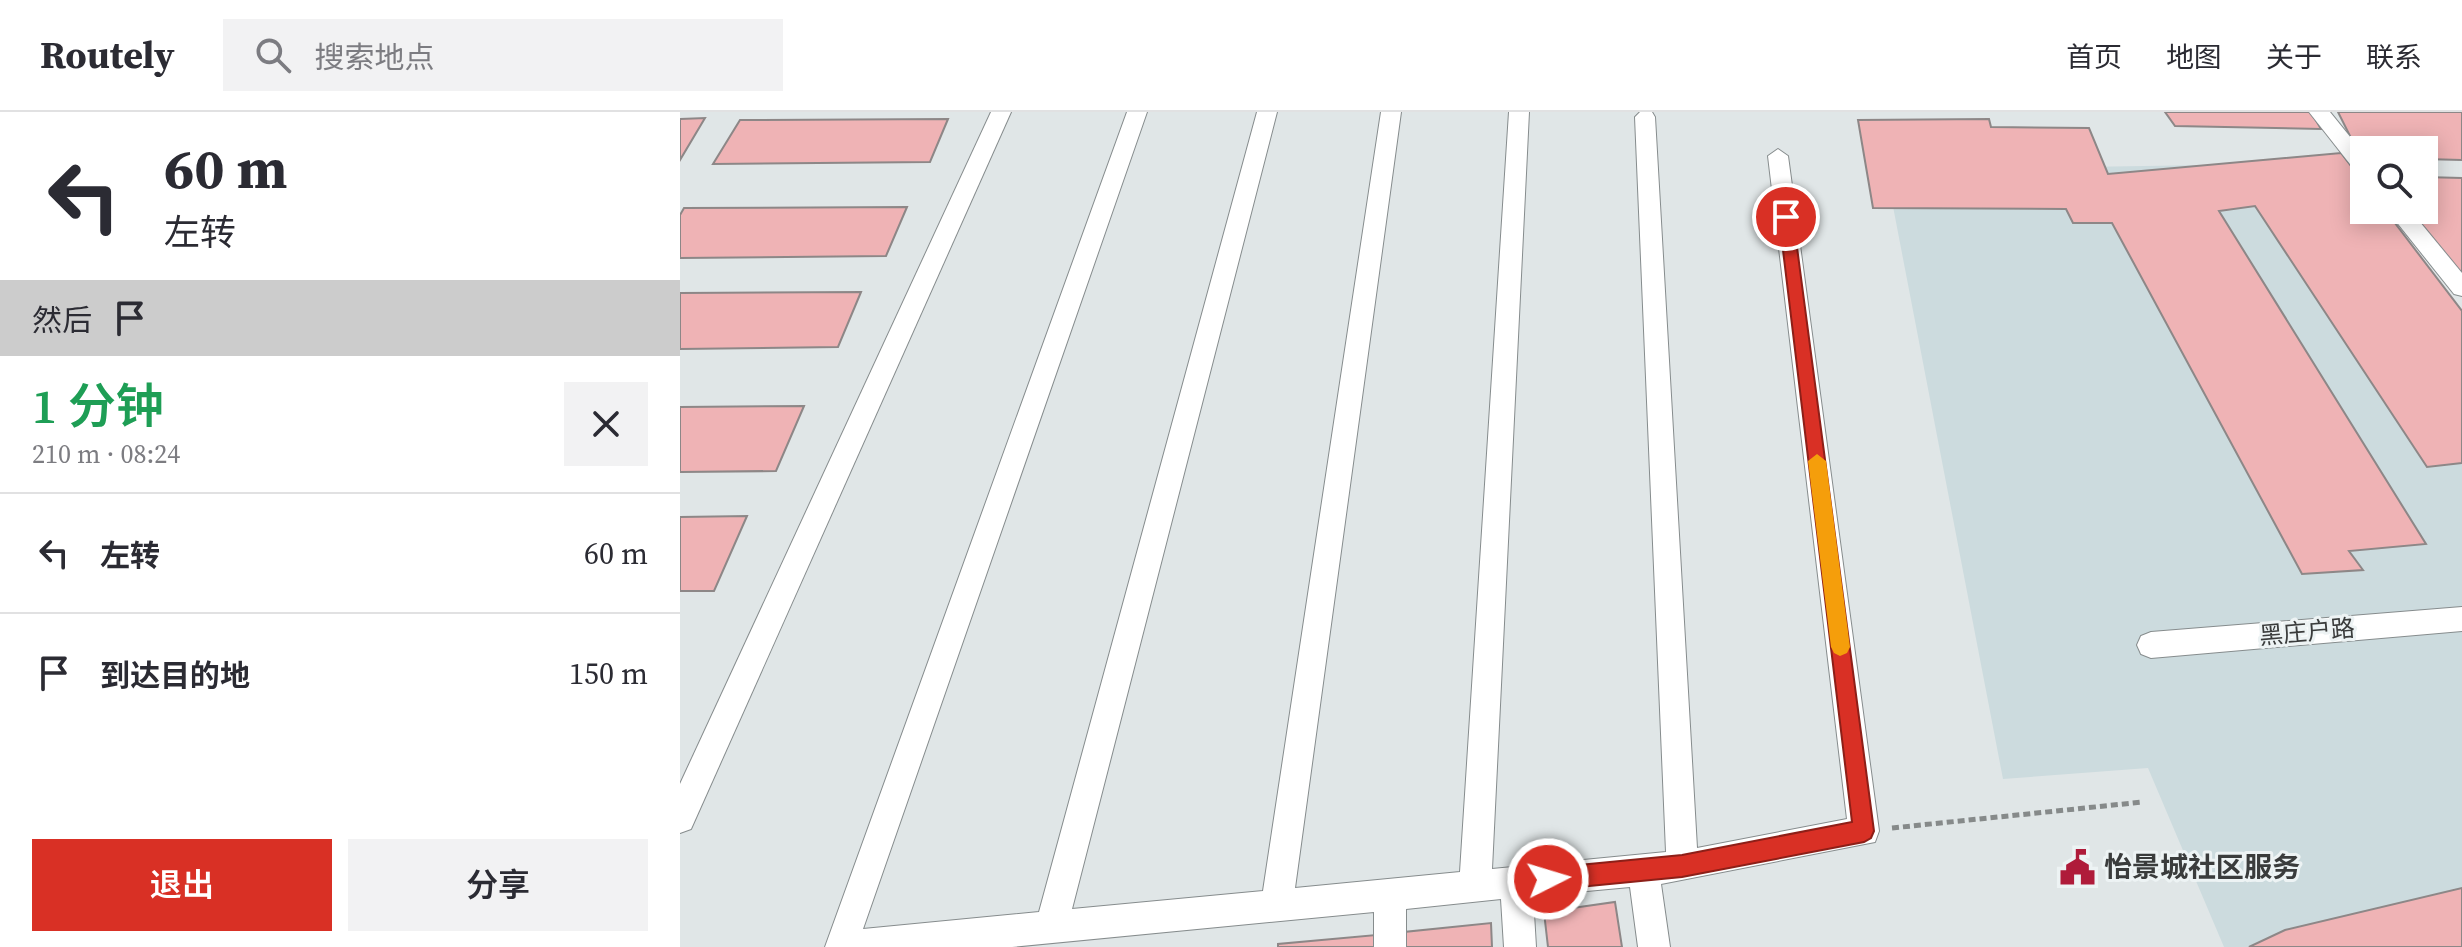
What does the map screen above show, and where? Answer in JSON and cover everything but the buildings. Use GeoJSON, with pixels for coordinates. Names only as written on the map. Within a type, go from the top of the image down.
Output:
{"type":"FeatureCollection","features":[{"type":"Feature","properties":{"kind":"street"},"geometry":{"type":"LineString","coordinates":[[680,818],[1001,112]]}},
{"type":"Feature","properties":{"kind":"street"},"geometry":{"type":"LineString","coordinates":[[1137,112],[844,947],[1682,866],[1864,831],[1778,156]]}},
{"type":"Feature","properties":{"kind":"street"},"geometry":{"type":"LineString","coordinates":[[1051,927],[1267,112]]}},
{"type":"Feature","properties":{"kind":"street"},"geometry":{"type":"LineString","coordinates":[[1277,906],[1391,112]]}},
{"type":"Feature","properties":{"kind":"street"},"geometry":{"type":"LineString","coordinates":[[1475,886],[1519,112]]}},
{"type":"Feature","properties":{"kind":"street"},"geometry":{"type":"LineString","coordinates":[[2319,112],[2350,151]]}},
{"type":"Feature","properties":{"kind":"street"},"geometry":{"type":"LineString","coordinates":[[1645,117],[1682,866]]}},
{"type":"Feature","properties":{"kind":"street"},"geometry":{"type":"LineString","coordinates":[[2409,224],[2462,288]]}},
{"type":"Feature","properties":{"kind":"street","name":"黑庄户路"},"geometry":{"type":"LineString","coordinates":[[2151,645],[2462,619]]}},
{"type":"Feature","properties":{"kind":"street"},"geometry":{"type":"LineString","coordinates":[[1643,870],[1654,947]]}},
{"type":"Feature","properties":{"kind":"street"},"geometry":{"type":"LineString","coordinates":[[1516,882],[1520,947]]}},
{"type":"Feature","properties":{"kind":"street"},"geometry":{"type":"LineString","coordinates":[[1390,894],[1390,947]]}},
{"type":"Feature","properties":{"kind":"path"},"geometry":{"type":"LineString","coordinates":[[1864,831],[2143,802]]}},
{"type":"Feature","properties":{"kind":"shaded area"},"geometry":{"type":"Polygon","coordinates":[[[2338,163],[2350,185],[2350,224],[2376,224],[2462,323],[2462,901],[2270,947],[2224,947],[2148,768],[2003,779],[1886,170],[2338,163]]]}},
{"type":"Feature","properties":{"kind":"slow traffic"},"geometry":{"type":"LineString","coordinates":[[1817,461],[1840,647]]}},
{"type":"Feature","properties":{"kind":"place","name":"怡景城社区服务"},"geometry":{"type":"Point","coordinates":[2078,867]}},
{"type":"Feature","properties":{"kind":"route"},"geometry":{"type":"LineString","coordinates":[[1548,879],[1682,866],[1864,831],[1786,217]]}}]}
